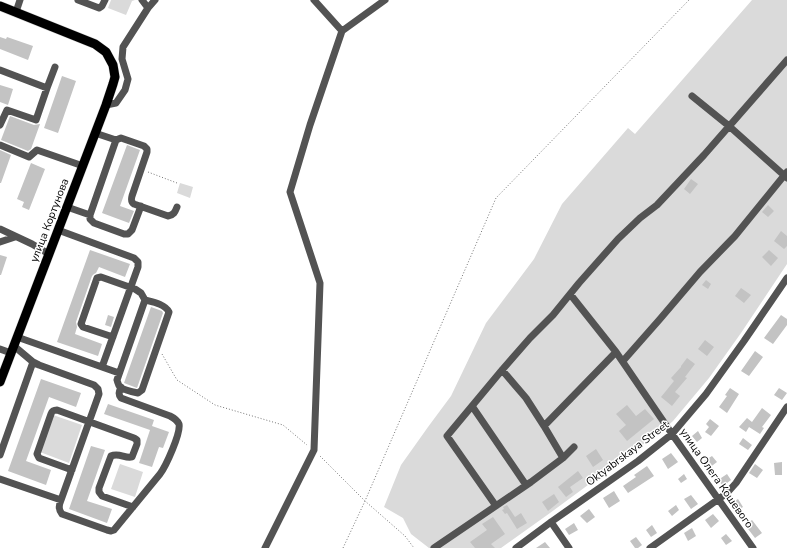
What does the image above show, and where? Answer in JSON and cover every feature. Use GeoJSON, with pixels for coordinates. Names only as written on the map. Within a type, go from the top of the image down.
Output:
{"type":"FeatureCollection","features":[{"type":"Feature","properties":{"kind":"main road"},"geometry":{"type":"LineString","coordinates":[[0,6],[16,12]]}},
{"type":"Feature","properties":{"kind":"main road","name":"улица Кортунова"},"geometry":{"type":"LineString","coordinates":[[0,382],[106,105],[115,77],[113,65],[106,52],[95,44],[16,12]]}},
{"type":"Feature","properties":{"kind":"street"},"geometry":{"type":"LineString","coordinates":[[16,12],[20,0]]}},
{"type":"Feature","properties":{"kind":"street"},"geometry":{"type":"LineString","coordinates":[[78,0],[99,8],[105,0]]}},
{"type":"Feature","properties":{"kind":"street"},"geometry":{"type":"LineString","coordinates":[[142,0],[148,8]]}},
{"type":"Feature","properties":{"kind":"street"},"geometry":{"type":"LineString","coordinates":[[106,105],[116,103],[125,90],[128,79],[122,58],[124,47],[148,8],[155,0]]}},
{"type":"Feature","properties":{"kind":"street"},"geometry":{"type":"LineString","coordinates":[[314,0],[342,32]]}},
{"type":"Feature","properties":{"kind":"street"},"geometry":{"type":"LineString","coordinates":[[265,548],[314,450],[320,283],[290,192],[310,124],[342,32],[386,0]]}},
{"type":"Feature","properties":{"kind":"street"},"geometry":{"type":"LineString","coordinates":[[496,506],[447,436],[530,338],[553,315],[578,283],[618,239],[640,218],[657,205],[787,60]]}},
{"type":"Feature","properties":{"kind":"street"},"geometry":{"type":"LineString","coordinates":[[0,124],[7,110],[36,120],[55,67]]}},
{"type":"Feature","properties":{"kind":"street"},"geometry":{"type":"LineString","coordinates":[[0,70],[47,88]]}},
{"type":"Feature","properties":{"kind":"street"},"geometry":{"type":"LineString","coordinates":[[623,361],[700,272],[735,236],[786,175],[692,96]]}},
{"type":"Feature","properties":{"kind":"street"},"geometry":{"type":"LineString","coordinates":[[95,133],[116,140],[121,138],[144,146],[146,149],[147,154],[131,200],[134,204],[168,216],[173,215],[177,207]]}},
{"type":"Feature","properties":{"kind":"street"},"geometry":{"type":"LineString","coordinates":[[116,140],[90,215],[90,219],[94,223],[124,234],[128,234],[132,230],[141,206]]}},
{"type":"Feature","properties":{"kind":"street"},"geometry":{"type":"LineString","coordinates":[[0,145],[29,157],[37,150],[83,166]]}},
{"type":"Feature","properties":{"kind":"street"},"geometry":{"type":"LineString","coordinates":[[67,207],[90,215]]}},
{"type":"Feature","properties":{"kind":"street"},"geometry":{"type":"LineString","coordinates":[[0,229],[49,254]]}},
{"type":"Feature","properties":{"kind":"street"},"geometry":{"type":"LineString","coordinates":[[58,230],[134,258],[138,262],[138,267],[102,367]]}},
{"type":"Feature","properties":{"kind":"street"},"geometry":{"type":"LineString","coordinates":[[0,242],[15,237]]}},
{"type":"Feature","properties":{"kind":"street"},"geometry":{"type":"LineString","coordinates":[[113,337],[82,326],[81,322],[96,280],[99,277],[138,291],[145,300],[166,307],[169,310],[142,390],[140,392],[136,393],[121,387],[117,380],[145,300]]}},
{"type":"Feature","properties":{"kind":"street","name":"Oktyabrskaya Street"},"geometry":{"type":"LineString","coordinates":[[516,548],[638,461],[672,434],[706,394],[787,278]]}},
{"type":"Feature","properties":{"kind":"street","name":"улица Олега Кошевого"},"geometry":{"type":"LineString","coordinates":[[570,294],[623,361],[672,434],[753,548]]}},
{"type":"Feature","properties":{"kind":"street"},"geometry":{"type":"LineString","coordinates":[[17,337],[119,373]]}},
{"type":"Feature","properties":{"kind":"street"},"geometry":{"type":"LineString","coordinates":[[0,349],[12,350],[41,366],[97,387],[99,394],[61,500],[59,510],[62,514],[111,531],[116,528],[160,474],[166,465],[179,430],[178,422],[175,418],[122,398],[119,395],[121,387]]}},
{"type":"Feature","properties":{"kind":"street"},"geometry":{"type":"LineString","coordinates":[[544,426],[616,352]]}},
{"type":"Feature","properties":{"kind":"street"},"geometry":{"type":"LineString","coordinates":[[0,455],[33,362]]}},
{"type":"Feature","properties":{"kind":"street"},"geometry":{"type":"LineString","coordinates":[[502,370],[526,398],[563,458]]}},
{"type":"Feature","properties":{"kind":"street"},"geometry":{"type":"LineString","coordinates":[[472,406],[526,485]]}},
{"type":"Feature","properties":{"kind":"street"},"geometry":{"type":"LineString","coordinates":[[650,548],[727,493],[736,483],[787,407]]}},
{"type":"Feature","properties":{"kind":"street"},"geometry":{"type":"LineString","coordinates":[[72,470],[39,458],[38,456],[37,452],[45,429],[54,410],[137,440],[132,457],[117,454],[111,456],[99,488],[99,492],[102,496],[133,507]]}},
{"type":"Feature","properties":{"kind":"street"},"geometry":{"type":"LineString","coordinates":[[434,548],[526,485],[563,458],[574,447]]}},
{"type":"Feature","properties":{"kind":"street"},"geometry":{"type":"LineString","coordinates":[[0,478],[61,500]]}},
{"type":"Feature","properties":{"kind":"street"},"geometry":{"type":"LineString","coordinates":[[552,522],[569,548]]}},
{"type":"Feature","properties":{"kind":"path"},"geometry":{"type":"LineString","coordinates":[[343,548],[365,501],[496,198],[689,0]]}},
{"type":"Feature","properties":{"kind":"path"},"geometry":{"type":"LineString","coordinates":[[141,170],[177,183]]}},
{"type":"Feature","properties":{"kind":"path"},"geometry":{"type":"LineString","coordinates":[[157,347],[177,380],[215,405],[283,426],[314,450],[365,501],[406,536],[414,548]]}},
{"type":"Feature","properties":{"kind":"shaded area"},"geometry":{"type":"Polygon","coordinates":[[[111,0],[135,0],[132,1],[126,15],[108,8],[111,0]]]}},
{"type":"Feature","properties":{"kind":"shaded area"},"geometry":{"type":"Polygon","coordinates":[[[752,0],[787,0],[787,264],[709,378],[673,421],[664,429],[501,548],[429,548],[411,534],[403,518],[384,507],[401,465],[451,396],[486,323],[534,259],[562,204],[628,128],[635,134],[752,0]]]}},
{"type":"Feature","properties":{"kind":"shaded area"},"geometry":{"type":"Polygon","coordinates":[[[180,183],[193,187],[190,198],[177,193],[180,183]]]}},
{"type":"Feature","properties":{"kind":"shaded area"},"geometry":{"type":"Polygon","coordinates":[[[53,415],[82,425],[69,463],[40,452],[53,415]]]}},
{"type":"Feature","properties":{"kind":"shaded area"},"geometry":{"type":"Polygon","coordinates":[[[120,464],[143,472],[135,497],[111,489],[120,464]]]}},
{"type":"Feature","properties":{"kind":"building"},"geometry":{"type":"Polygon","coordinates":[[[0,37],[6,39],[7,37],[33,46],[28,60],[0,49],[0,37]]]}},
{"type":"Feature","properties":{"kind":"building"},"geometry":{"type":"Polygon","coordinates":[[[62,76],[76,81],[58,133],[44,128],[62,76]]]}},
{"type":"Feature","properties":{"kind":"building"},"geometry":{"type":"Polygon","coordinates":[[[0,85],[13,89],[8,105],[0,102],[0,85]]]}},
{"type":"Feature","properties":{"kind":"building"},"geometry":{"type":"Polygon","coordinates":[[[10,116],[34,125],[40,124],[31,149],[28,151],[1,140],[10,116]]]}},
{"type":"Feature","properties":{"kind":"building"},"geometry":{"type":"Polygon","coordinates":[[[127,145],[140,150],[120,206],[134,211],[129,223],[102,213],[127,145]]]}},
{"type":"Feature","properties":{"kind":"building"},"geometry":{"type":"Polygon","coordinates":[[[0,150],[11,155],[1,183],[0,183],[0,150]]]}},
{"type":"Feature","properties":{"kind":"building"},"geometry":{"type":"Polygon","coordinates":[[[31,163],[45,169],[29,210],[22,207],[24,202],[17,199],[31,163]]]}},
{"type":"Feature","properties":{"kind":"building"},"geometry":{"type":"Polygon","coordinates":[[[691,179],[698,184],[690,194],[684,189],[691,179]]]}},
{"type":"Feature","properties":{"kind":"building"},"geometry":{"type":"Polygon","coordinates":[[[768,205],[774,211],[768,217],[762,212],[768,205]]]}},
{"type":"Feature","properties":{"kind":"building"},"geometry":{"type":"Polygon","coordinates":[[[781,231],[787,236],[787,246],[784,249],[774,241],[781,231]]]}},
{"type":"Feature","properties":{"kind":"building"},"geometry":{"type":"Polygon","coordinates":[[[90,250],[130,264],[125,277],[99,267],[96,273],[92,276],[76,322],[77,327],[75,334],[102,344],[98,356],[57,342],[90,250]]]}},
{"type":"Feature","properties":{"kind":"building"},"geometry":{"type":"Polygon","coordinates":[[[769,250],[778,258],[771,266],[762,257],[769,250]]]}},
{"type":"Feature","properties":{"kind":"building"},"geometry":{"type":"Polygon","coordinates":[[[0,255],[7,257],[1,275],[0,275],[0,255]]]}},
{"type":"Feature","properties":{"kind":"building"},"geometry":{"type":"Polygon","coordinates":[[[706,280],[711,284],[708,289],[702,285],[706,280]]]}},
{"type":"Feature","properties":{"kind":"building"},"geometry":{"type":"Polygon","coordinates":[[[741,288],[751,295],[744,303],[735,296],[741,288]]]}},
{"type":"Feature","properties":{"kind":"building"},"geometry":{"type":"Polygon","coordinates":[[[151,307],[162,311],[163,313],[137,388],[124,383],[151,307]]]}},
{"type":"Feature","properties":{"kind":"building"},"geometry":{"type":"Polygon","coordinates":[[[108,315],[114,317],[111,327],[105,325],[108,315]]]}},
{"type":"Feature","properties":{"kind":"building"},"geometry":{"type":"Polygon","coordinates":[[[781,315],[787,319],[787,325],[773,344],[764,338],[781,315]]]}},
{"type":"Feature","properties":{"kind":"building"},"geometry":{"type":"Polygon","coordinates":[[[705,340],[714,347],[707,356],[698,349],[705,340]]]}},
{"type":"Feature","properties":{"kind":"building"},"geometry":{"type":"Polygon","coordinates":[[[755,351],[763,357],[749,376],[741,371],[755,351]]]}},
{"type":"Feature","properties":{"kind":"building"},"geometry":{"type":"Polygon","coordinates":[[[687,358],[695,364],[685,377],[687,378],[675,392],[680,396],[672,406],[661,397],[674,381],[671,378],[687,358]]]}},
{"type":"Feature","properties":{"kind":"building"},"geometry":{"type":"Polygon","coordinates":[[[41,379],[81,393],[76,407],[49,397],[26,461],[51,470],[46,485],[8,471],[41,379]]]}},
{"type":"Feature","properties":{"kind":"building"},"geometry":{"type":"Polygon","coordinates":[[[730,388],[739,394],[727,413],[719,407],[727,396],[725,395],[730,388]]]}},
{"type":"Feature","properties":{"kind":"building"},"geometry":{"type":"Polygon","coordinates":[[[779,388],[787,393],[782,400],[774,395],[779,388]]]}},
{"type":"Feature","properties":{"kind":"building"},"geometry":{"type":"Polygon","coordinates":[[[108,404],[154,420],[152,426],[169,432],[163,448],[159,447],[152,467],[139,463],[150,430],[104,414],[108,404]]]}},
{"type":"Feature","properties":{"kind":"building"},"geometry":{"type":"Polygon","coordinates":[[[627,405],[636,416],[645,409],[654,419],[627,441],[619,431],[626,425],[616,414],[627,405]]]}},
{"type":"Feature","properties":{"kind":"building"},"geometry":{"type":"Polygon","coordinates":[[[762,408],[771,415],[762,427],[764,428],[760,434],[749,427],[746,432],[739,427],[747,418],[752,422],[762,408]]]}},
{"type":"Feature","properties":{"kind":"building"},"geometry":{"type":"Polygon","coordinates":[[[710,419],[719,426],[711,436],[705,432],[709,427],[706,424],[710,419]]]}},
{"type":"Feature","properties":{"kind":"building"},"geometry":{"type":"Polygon","coordinates":[[[698,431],[702,438],[697,442],[692,436],[698,431]]]}},
{"type":"Feature","properties":{"kind":"building"},"geometry":{"type":"Polygon","coordinates":[[[743,438],[752,445],[748,450],[739,444],[743,438]]]}},
{"type":"Feature","properties":{"kind":"building"},"geometry":{"type":"Polygon","coordinates":[[[91,446],[105,450],[87,501],[112,509],[107,523],[69,509],[91,446]]]}},
{"type":"Feature","properties":{"kind":"building"},"geometry":{"type":"Polygon","coordinates":[[[596,449],[603,460],[593,467],[586,456],[596,449]]]}},
{"type":"Feature","properties":{"kind":"building"},"geometry":{"type":"Polygon","coordinates":[[[671,453],[678,462],[668,469],[662,459],[671,453]]]}},
{"type":"Feature","properties":{"kind":"building"},"geometry":{"type":"Polygon","coordinates":[[[712,456],[717,462],[709,468],[704,461],[712,456]]]}},
{"type":"Feature","properties":{"kind":"building"},"geometry":{"type":"Polygon","coordinates":[[[782,462],[782,475],[775,475],[774,463],[782,462]]]}},
{"type":"Feature","properties":{"kind":"building"},"geometry":{"type":"Polygon","coordinates":[[[755,464],[763,470],[757,478],[749,473],[755,464]]]}},
{"type":"Feature","properties":{"kind":"building"},"geometry":{"type":"Polygon","coordinates":[[[647,466],[654,476],[628,493],[623,486],[636,477],[634,475],[647,466]]]}},
{"type":"Feature","properties":{"kind":"building"},"geometry":{"type":"Polygon","coordinates":[[[578,471],[583,478],[570,487],[573,492],[566,497],[558,487],[578,471]]]}},
{"type":"Feature","properties":{"kind":"building"},"geometry":{"type":"Polygon","coordinates":[[[684,474],[687,479],[681,483],[678,479],[684,474]]]}},
{"type":"Feature","properties":{"kind":"building"},"geometry":{"type":"Polygon","coordinates":[[[727,474],[731,480],[723,486],[718,480],[727,474]]]}},
{"type":"Feature","properties":{"kind":"building"},"geometry":{"type":"Polygon","coordinates":[[[614,491],[620,501],[609,508],[603,498],[614,491]]]}},
{"type":"Feature","properties":{"kind":"building"},"geometry":{"type":"Polygon","coordinates":[[[554,494],[559,502],[548,511],[542,502],[554,494]]]}},
{"type":"Feature","properties":{"kind":"building"},"geometry":{"type":"Polygon","coordinates":[[[691,495],[698,504],[691,509],[684,499],[691,495]]]}},
{"type":"Feature","properties":{"kind":"building"},"geometry":{"type":"Polygon","coordinates":[[[738,499],[743,507],[735,512],[730,504],[738,499]]]}},
{"type":"Feature","properties":{"kind":"building"},"geometry":{"type":"Polygon","coordinates":[[[507,505],[515,517],[521,513],[527,523],[517,529],[507,513],[505,514],[502,510],[504,509],[503,507],[507,505]]]}},
{"type":"Feature","properties":{"kind":"building"},"geometry":{"type":"Polygon","coordinates":[[[676,505],[679,510],[672,516],[668,511],[676,505]]]}},
{"type":"Feature","properties":{"kind":"building"},"geometry":{"type":"Polygon","coordinates":[[[589,509],[595,517],[587,523],[580,516],[589,509]]]}},
{"type":"Feature","properties":{"kind":"building"},"geometry":{"type":"Polygon","coordinates":[[[713,514],[719,521],[711,528],[705,520],[713,514]]]}},
{"type":"Feature","properties":{"kind":"building"},"geometry":{"type":"Polygon","coordinates":[[[493,517],[505,534],[491,544],[495,548],[475,548],[470,542],[487,530],[482,524],[493,517]]]}},
{"type":"Feature","properties":{"kind":"building"},"geometry":{"type":"Polygon","coordinates":[[[752,520],[762,533],[755,538],[745,525],[752,520]]]}},
{"type":"Feature","properties":{"kind":"building"},"geometry":{"type":"Polygon","coordinates":[[[574,523],[578,530],[569,535],[565,529],[574,523]]]}},
{"type":"Feature","properties":{"kind":"building"},"geometry":{"type":"Polygon","coordinates":[[[652,525],[657,533],[651,537],[646,530],[652,525]]]}},
{"type":"Feature","properties":{"kind":"building"},"geometry":{"type":"Polygon","coordinates":[[[692,528],[696,536],[688,541],[684,533],[692,528]]]}},
{"type":"Feature","properties":{"kind":"building"},"geometry":{"type":"Polygon","coordinates":[[[726,534],[732,541],[726,545],[721,538],[726,534]]]}},
{"type":"Feature","properties":{"kind":"building"},"geometry":{"type":"Polygon","coordinates":[[[636,537],[642,545],[638,548],[635,548],[630,541],[636,537]]]}},
{"type":"Feature","properties":{"kind":"building"},"geometry":{"type":"Polygon","coordinates":[[[545,542],[550,548],[536,548],[545,542]]]}}]}
